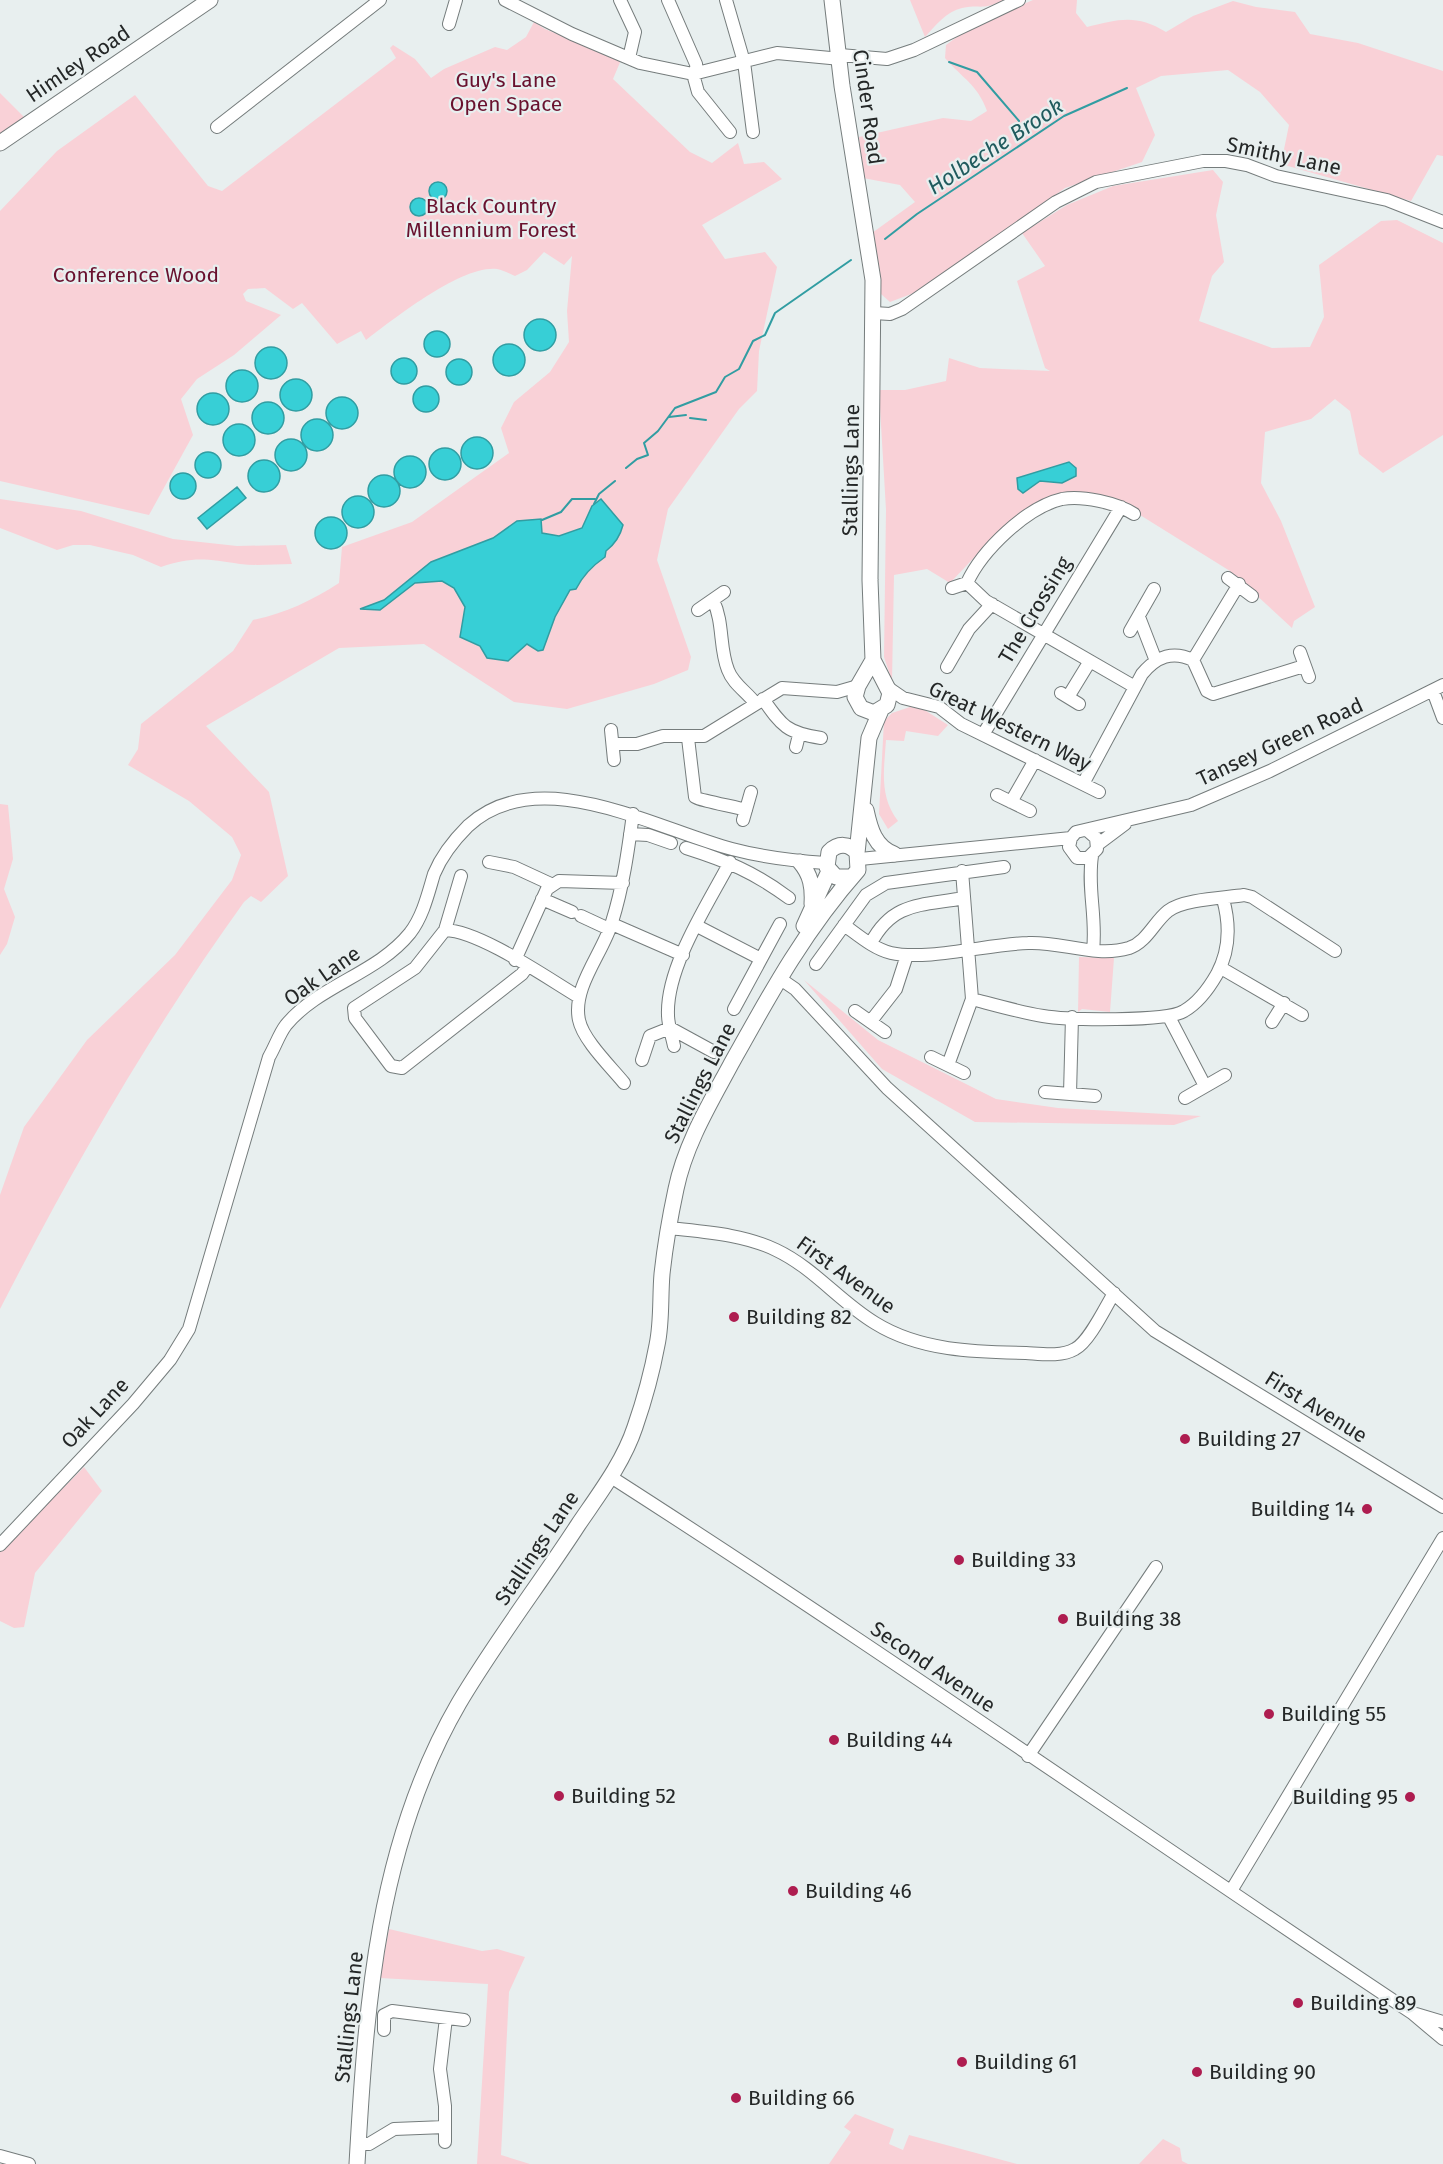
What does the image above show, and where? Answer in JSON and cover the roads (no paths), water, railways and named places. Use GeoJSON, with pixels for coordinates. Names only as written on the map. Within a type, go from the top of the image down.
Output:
{"type":"FeatureCollection","features":[{"type":"Feature","properties":{"kind":"main road","name":"Himley Road"},"geometry":{"type":"LineString","coordinates":[[0,142],[210,0]]}},
{"type":"Feature","properties":{"kind":"main road","name":"Cinder Road"},"geometry":{"type":"LineString","coordinates":[[832,0],[842,86],[873,280]]}},
{"type":"Feature","properties":{"kind":"main road","name":"Stallings Lane"},"geometry":{"type":"LineString","coordinates":[[873,280],[870,580],[873,660],[886,685]]}},
{"type":"Feature","properties":{"kind":"main road","name":"Stallings Lane"},"geometry":{"type":"LineString","coordinates":[[859,685],[873,660]]}},
{"type":"Feature","properties":{"kind":"main road"},"geometry":{"type":"LineString","coordinates":[[783,971],[833,897],[858,870],[869,738],[859,706],[859,685],[872,678],[886,685],[890,693],[869,738]]}},
{"type":"Feature","properties":{"kind":"main road"},"geometry":{"type":"LineString","coordinates":[[859,706],[874,713],[884,708]]}},
{"type":"Feature","properties":{"kind":"main road"},"geometry":{"type":"LineString","coordinates":[[783,971],[811,909],[827,867],[829,852],[843,845],[864,801]]}},
{"type":"Feature","properties":{"kind":"main road"},"geometry":{"type":"LineString","coordinates":[[864,801],[877,842],[885,851],[894,854]]}},
{"type":"Feature","properties":{"kind":"main road"},"geometry":{"type":"LineString","coordinates":[[843,845],[859,856]]}},
{"type":"Feature","properties":{"kind":"main road"},"geometry":{"type":"LineString","coordinates":[[800,862],[807,870],[813,888],[811,909]]}},
{"type":"Feature","properties":{"kind":"main road"},"geometry":{"type":"LineString","coordinates":[[827,867],[841,879],[850,877]]}},
{"type":"Feature","properties":{"kind":"main road","name":"Stallings Lane"},"geometry":{"type":"LineString","coordinates":[[357,2164],[365,2043],[378,1939],[388,1883],[412,1807],[437,1745],[461,1701],[611,1477],[635,1429],[658,1341],[662,1271],[677,1184],[701,1121],[783,971]]}},
{"type":"Feature","properties":{"kind":"street"},"geometry":{"type":"LineString","coordinates":[[220,119],[380,0]]}},
{"type":"Feature","properties":{"kind":"street"},"geometry":{"type":"LineString","coordinates":[[449,27],[456,0]]}},
{"type":"Feature","properties":{"kind":"street"},"geometry":{"type":"LineString","coordinates":[[505,0],[572,34],[629,58],[695,74],[777,53],[887,59],[914,50],[1019,0]]}},
{"type":"Feature","properties":{"kind":"street"},"geometry":{"type":"LineString","coordinates":[[620,0],[635,32],[629,58]]}},
{"type":"Feature","properties":{"kind":"street"},"geometry":{"type":"LineString","coordinates":[[668,0],[696,64],[695,74],[699,92],[730,132]]}},
{"type":"Feature","properties":{"kind":"street"},"geometry":{"type":"LineString","coordinates":[[726,0],[744,62],[753,132]]}},
{"type":"Feature","properties":{"kind":"street","name":"Smithy Lane"},"geometry":{"type":"LineString","coordinates":[[874,313],[890,314],[902,309],[1020,230],[1056,202],[1096,182],[1214,161],[1247,165],[1276,176],[1387,200],[1443,222]]}},
{"type":"Feature","properties":{"kind":"street"},"geometry":{"type":"LineString","coordinates":[[952,588],[968,583],[980,559],[1023,518],[1045,506],[1064,499],[1108,502],[1134,514]]}},
{"type":"Feature","properties":{"kind":"street","name":"The Crossing"},"geometry":{"type":"LineString","coordinates":[[984,733],[1121,507]]}},
{"type":"Feature","properties":{"kind":"street"},"geometry":{"type":"LineString","coordinates":[[1193,660],[1233,581],[1252,596]]}},
{"type":"Feature","properties":{"kind":"street"},"geometry":{"type":"LineString","coordinates":[[968,583],[971,589],[992,604],[1135,687]]}},
{"type":"Feature","properties":{"kind":"street"},"geometry":{"type":"LineString","coordinates":[[1130,631],[1154,589]]}},
{"type":"Feature","properties":{"kind":"street"},"geometry":{"type":"LineString","coordinates":[[698,610],[724,592]]}},
{"type":"Feature","properties":{"kind":"street"},"geometry":{"type":"LineString","coordinates":[[713,600],[720,614],[728,670],[737,685],[759,701],[797,741],[821,738]]}},
{"type":"Feature","properties":{"kind":"street"},"geometry":{"type":"LineString","coordinates":[[947,667],[950,650],[992,604]]}},
{"type":"Feature","properties":{"kind":"street"},"geometry":{"type":"LineString","coordinates":[[1139,617],[1156,661]]}},
{"type":"Feature","properties":{"kind":"street"},"geometry":{"type":"LineString","coordinates":[[1083,784],[1135,687],[1146,669],[1156,661],[1177,653],[1193,660],[1207,691],[1213,694],[1306,671],[1300,652]]}},
{"type":"Feature","properties":{"kind":"street"},"geometry":{"type":"LineString","coordinates":[[1069,698],[1090,661]]}},
{"type":"Feature","properties":{"kind":"street"},"geometry":{"type":"LineString","coordinates":[[613,744],[637,744],[663,736],[688,738],[714,732],[782,687],[837,692],[859,685]]}},
{"type":"Feature","properties":{"kind":"street"},"geometry":{"type":"LineString","coordinates":[[884,708],[903,698],[886,685]]}},
{"type":"Feature","properties":{"kind":"street"},"geometry":{"type":"LineString","coordinates":[[1438,688],[1443,718]]}},
{"type":"Feature","properties":{"kind":"street","name":"Tansey Green Road"},"geometry":{"type":"LineString","coordinates":[[1073,849],[1076,832],[1128,822],[1191,805],[1270,771],[1438,688]]}},
{"type":"Feature","properties":{"kind":"street"},"geometry":{"type":"LineString","coordinates":[[837,692],[859,706]]}},
{"type":"Feature","properties":{"kind":"street","name":"Great Western Way"},"geometry":{"type":"LineString","coordinates":[[903,698],[927,702],[961,724],[984,733],[1099,792]]}},
{"type":"Feature","properties":{"kind":"street"},"geometry":{"type":"LineString","coordinates":[[612,730],[614,760]]}},
{"type":"Feature","properties":{"kind":"street"},"geometry":{"type":"LineString","coordinates":[[688,738],[695,797],[702,801],[716,800],[745,815],[751,792]]}},
{"type":"Feature","properties":{"kind":"street"},"geometry":{"type":"LineString","coordinates":[[1011,802],[1035,760]]}},
{"type":"Feature","properties":{"kind":"street"},"geometry":{"type":"LineString","coordinates":[[997,795],[1030,812]]}},
{"type":"Feature","properties":{"kind":"street","name":"Oak Lane"},"geometry":{"type":"LineString","coordinates":[[0,1545],[133,1404],[170,1360],[189,1329],[269,1057],[286,1026],[312,1002],[382,958],[410,933],[426,903],[435,871],[450,846],[468,826],[488,811],[525,799],[561,800],[633,814],[731,849],[827,867]]}},
{"type":"Feature","properties":{"kind":"street"},"geometry":{"type":"LineString","coordinates":[[624,1083],[584,1034],[579,1020],[579,997],[610,927],[622,883],[633,814]]}},
{"type":"Feature","properties":{"kind":"street","name":"Tansey Green Road"},"geometry":{"type":"LineString","coordinates":[[859,856],[1046,842],[1073,849],[1095,851],[1128,822]]}},
{"type":"Feature","properties":{"kind":"street"},"geometry":{"type":"LineString","coordinates":[[1088,831],[1094,835],[1095,851],[1088,882]]}},
{"type":"Feature","properties":{"kind":"street"},"geometry":{"type":"LineString","coordinates":[[630,834],[648,835],[670,843]]}},
{"type":"Feature","properties":{"kind":"street"},"geometry":{"type":"LineString","coordinates":[[686,848],[730,862],[761,877],[789,898]]}},
{"type":"Feature","properties":{"kind":"street"},"geometry":{"type":"LineString","coordinates":[[1073,849],[1088,882],[1095,932],[1093,950]]}},
{"type":"Feature","properties":{"kind":"street"},"geometry":{"type":"LineString","coordinates":[[489,862],[514,867],[553,885]]}},
{"type":"Feature","properties":{"kind":"street"},"geometry":{"type":"LineString","coordinates":[[674,1046],[668,1016],[669,993],[683,955],[730,862]]}},
{"type":"Feature","properties":{"kind":"street"},"geometry":{"type":"LineString","coordinates":[[816,964],[866,895],[886,883],[1004,867]]}},
{"type":"Feature","properties":{"kind":"street"},"geometry":{"type":"LineString","coordinates":[[948,1065],[972,999],[962,871]]}},
{"type":"Feature","properties":{"kind":"street"},"geometry":{"type":"LineString","coordinates":[[461,876],[445,930],[415,968],[354,1008],[355,1018],[391,1066],[402,1068],[522,974],[527,967]]}},
{"type":"Feature","properties":{"kind":"street"},"geometry":{"type":"LineString","coordinates":[[515,960],[547,889],[559,881],[580,879],[622,883]]}},
{"type":"Feature","properties":{"kind":"street"},"geometry":{"type":"LineString","coordinates":[[844,925],[890,953],[907,955],[1031,942],[1093,950],[1131,948],[1153,930],[1167,911],[1179,905],[1223,898],[1252,897],[1335,951]]}},
{"type":"Feature","properties":{"kind":"street"},"geometry":{"type":"LineString","coordinates":[[871,943],[880,926],[893,914],[903,909],[964,898]]}},
{"type":"Feature","properties":{"kind":"street"},"geometry":{"type":"LineString","coordinates":[[972,999],[1046,1017],[1169,1017],[1183,1012],[1199,998],[1221,968],[1229,919],[1223,898]]}},
{"type":"Feature","properties":{"kind":"street"},"geometry":{"type":"LineString","coordinates":[[542,899],[683,955]]}},
{"type":"Feature","properties":{"kind":"street"},"geometry":{"type":"LineString","coordinates":[[735,1009],[780,924]]}},
{"type":"Feature","properties":{"kind":"street"},"geometry":{"type":"LineString","coordinates":[[697,926],[761,959]]}},
{"type":"Feature","properties":{"kind":"street"},"geometry":{"type":"LineString","coordinates":[[445,930],[458,930],[579,997]]}},
{"type":"Feature","properties":{"kind":"street"},"geometry":{"type":"LineString","coordinates":[[871,1021],[896,988],[907,955]]}},
{"type":"Feature","properties":{"kind":"street"},"geometry":{"type":"LineString","coordinates":[[1221,968],[1302,1015]]}},
{"type":"Feature","properties":{"kind":"street","name":"First Avenue"},"geometry":{"type":"LineString","coordinates":[[783,971],[795,989],[888,1088],[1155,1331],[1443,1507]]}},
{"type":"Feature","properties":{"kind":"street"},"geometry":{"type":"LineString","coordinates":[[1272,1022],[1284,1003]]}},
{"type":"Feature","properties":{"kind":"street"},"geometry":{"type":"LineString","coordinates":[[855,1011],[885,1032]]}},
{"type":"Feature","properties":{"kind":"street"},"geometry":{"type":"LineString","coordinates":[[1070,1094],[1072,1017]]}},
{"type":"Feature","properties":{"kind":"street"},"geometry":{"type":"LineString","coordinates":[[1169,1017],[1205,1086]]}},
{"type":"Feature","properties":{"kind":"street"},"geometry":{"type":"LineString","coordinates":[[670,1028],[714,1052]]}},
{"type":"Feature","properties":{"kind":"street"},"geometry":{"type":"LineString","coordinates":[[642,1060],[650,1036],[670,1028]]}},
{"type":"Feature","properties":{"kind":"street"},"geometry":{"type":"LineString","coordinates":[[931,1058],[964,1073]]}},
{"type":"Feature","properties":{"kind":"street"},"geometry":{"type":"LineString","coordinates":[[1185,1098],[1225,1075]]}},
{"type":"Feature","properties":{"kind":"street"},"geometry":{"type":"LineString","coordinates":[[1046,1092],[1095,1096]]}},
{"type":"Feature","properties":{"kind":"street","name":"First Avenue"},"geometry":{"type":"LineString","coordinates":[[669,1228],[742,1237],[777,1250],[800,1264],[877,1324],[902,1336],[946,1348],[1057,1354],[1071,1352],[1082,1345],[1114,1293]]}},
{"type":"Feature","properties":{"kind":"street","name":"Second Avenue"},"geometry":{"type":"LineString","coordinates":[[611,1477],[764,1575],[1028,1756],[1412,2013],[1443,2039]]}},
{"type":"Feature","properties":{"kind":"street"},"geometry":{"type":"LineString","coordinates":[[1231,1891],[1356,1679],[1443,1538]]}},
{"type":"Feature","properties":{"kind":"street"},"geometry":{"type":"LineString","coordinates":[[1028,1756],[1156,1567]]}},
{"type":"Feature","properties":{"kind":"street"},"geometry":{"type":"LineString","coordinates":[[384,2030],[384,2015],[392,2011],[464,2020]]}},
{"type":"Feature","properties":{"kind":"street","name":"Second Avenue"},"geometry":{"type":"LineString","coordinates":[[1412,2013],[1443,2022]]}},
{"type":"Feature","properties":{"kind":"street"},"geometry":{"type":"LineString","coordinates":[[445,2142],[440,2069],[446,2018]]}},
{"type":"Feature","properties":{"kind":"street"},"geometry":{"type":"LineString","coordinates":[[358,2144],[369,2144],[394,2129],[445,2127]]}},
{"type":"Feature","properties":{"kind":"street"},"geometry":{"type":"LineString","coordinates":[[0,2156],[29,2164]]}},
{"type":"Feature","properties":{"kind":"water"},"geometry":{"type":"Polygon","coordinates":[[[438,182],[444,185],[447,191],[444,197],[438,200],[432,197],[429,191],[432,185],[438,182]]]}},
{"type":"Feature","properties":{"kind":"water"},"geometry":{"type":"Polygon","coordinates":[[[419,198],[425,201],[428,207],[425,213],[419,216],[413,213],[410,207],[413,201],[419,198]]]}},
{"type":"Feature","properties":{"kind":"water"},"geometry":{"type":"Polygon","coordinates":[[[540,319],[551,324],[556,335],[551,346],[540,351],[529,346],[524,335],[529,324],[540,319]]]}},
{"type":"Feature","properties":{"kind":"water"},"geometry":{"type":"Polygon","coordinates":[[[437,331],[446,335],[450,344],[446,353],[437,357],[428,353],[424,344],[428,335],[437,331]]]}},
{"type":"Feature","properties":{"kind":"water"},"geometry":{"type":"Polygon","coordinates":[[[509,344],[520,349],[525,360],[520,371],[509,376],[498,371],[493,360],[498,349],[509,344]]]}},
{"type":"Feature","properties":{"kind":"water"},"geometry":{"type":"Polygon","coordinates":[[[271,347],[282,352],[287,363],[282,374],[271,379],[260,374],[255,363],[260,352],[271,347]]]}},
{"type":"Feature","properties":{"kind":"water"},"geometry":{"type":"Polygon","coordinates":[[[404,358],[413,362],[417,371],[413,380],[404,384],[395,380],[391,371],[395,362],[404,358]]]}},
{"type":"Feature","properties":{"kind":"water"},"geometry":{"type":"Polygon","coordinates":[[[459,359],[468,363],[472,372],[468,381],[459,385],[450,381],[446,372],[450,363],[459,359]]]}},
{"type":"Feature","properties":{"kind":"water"},"geometry":{"type":"Polygon","coordinates":[[[242,370],[253,375],[258,386],[253,397],[242,402],[231,397],[226,386],[231,375],[242,370]]]}},
{"type":"Feature","properties":{"kind":"water"},"geometry":{"type":"Polygon","coordinates":[[[296,379],[307,384],[312,395],[307,406],[296,411],[285,406],[280,395],[285,384],[296,379]]]}},
{"type":"Feature","properties":{"kind":"water"},"geometry":{"type":"Polygon","coordinates":[[[426,386],[435,390],[439,399],[435,408],[426,412],[417,408],[413,399],[417,390],[426,386]]]}},
{"type":"Feature","properties":{"kind":"water"},"geometry":{"type":"Polygon","coordinates":[[[213,393],[224,398],[229,409],[224,420],[213,425],[202,420],[197,409],[202,398],[213,393]]]}},
{"type":"Feature","properties":{"kind":"water"},"geometry":{"type":"Polygon","coordinates":[[[342,397],[353,402],[358,413],[353,424],[342,429],[331,424],[326,413],[331,402],[342,397]]]}},
{"type":"Feature","properties":{"kind":"water"},"geometry":{"type":"Polygon","coordinates":[[[268,402],[279,407],[284,418],[279,429],[268,434],[257,429],[252,418],[257,407],[268,402]]]}},
{"type":"Feature","properties":{"kind":"water"},"geometry":{"type":"Polygon","coordinates":[[[317,419],[328,424],[333,435],[328,446],[317,451],[306,446],[301,435],[306,424],[317,419]]]}},
{"type":"Feature","properties":{"kind":"water"},"geometry":{"type":"Polygon","coordinates":[[[239,424],[250,429],[255,440],[250,451],[239,456],[228,451],[223,440],[228,429],[239,424]]]}},
{"type":"Feature","properties":{"kind":"water"},"geometry":{"type":"Polygon","coordinates":[[[477,437],[488,442],[493,453],[488,464],[477,469],[466,464],[461,453],[466,442],[477,437]]]}},
{"type":"Feature","properties":{"kind":"water"},"geometry":{"type":"Polygon","coordinates":[[[291,439],[302,444],[307,455],[302,466],[291,471],[280,466],[275,455],[280,444],[291,439]]]}},
{"type":"Feature","properties":{"kind":"water"},"geometry":{"type":"Polygon","coordinates":[[[445,448],[456,453],[461,464],[456,475],[445,480],[434,475],[429,464],[434,453],[445,448]]]}},
{"type":"Feature","properties":{"kind":"water"},"geometry":{"type":"Polygon","coordinates":[[[208,452],[217,456],[221,465],[217,474],[208,478],[199,474],[195,465],[199,456],[208,452]]]}},
{"type":"Feature","properties":{"kind":"water"},"geometry":{"type":"Polygon","coordinates":[[[410,456],[421,461],[426,472],[421,483],[410,488],[399,483],[394,472],[399,461],[410,456]]]}},
{"type":"Feature","properties":{"kind":"water"},"geometry":{"type":"Polygon","coordinates":[[[264,460],[275,465],[280,476],[275,487],[264,492],[253,487],[248,476],[253,465],[264,460]]]}},
{"type":"Feature","properties":{"kind":"water"},"geometry":{"type":"Polygon","coordinates":[[[1069,462],[1076,468],[1076,476],[1062,483],[1040,481],[1023,493],[1018,489],[1017,478],[1069,462]]]}},
{"type":"Feature","properties":{"kind":"water"},"geometry":{"type":"Polygon","coordinates":[[[183,473],[192,477],[196,486],[192,495],[183,499],[174,495],[170,486],[174,477],[183,473]]]}},
{"type":"Feature","properties":{"kind":"water"},"geometry":{"type":"Polygon","coordinates":[[[384,475],[395,480],[400,491],[395,502],[384,507],[373,502],[368,491],[373,480],[384,475]]]}},
{"type":"Feature","properties":{"kind":"water"},"geometry":{"type":"Polygon","coordinates":[[[237,487],[246,498],[207,529],[198,518],[237,487]]]}},
{"type":"Feature","properties":{"kind":"water"},"geometry":{"type":"Polygon","coordinates":[[[358,496],[369,501],[374,512],[369,523],[358,528],[347,523],[342,512],[347,501],[358,496]]]}},
{"type":"Feature","properties":{"kind":"water"},"geometry":{"type":"Polygon","coordinates":[[[601,499],[623,525],[620,533],[615,543],[606,551],[605,557],[588,571],[576,589],[570,590],[555,617],[543,650],[538,651],[527,644],[508,661],[487,658],[480,646],[460,637],[465,607],[454,588],[442,581],[415,583],[380,610],[360,609],[384,600],[431,562],[493,538],[517,521],[541,519],[542,533],[559,536],[582,528],[592,506],[601,499]]]}},
{"type":"Feature","properties":{"kind":"water"},"geometry":{"type":"Polygon","coordinates":[[[331,517],[342,522],[347,533],[342,544],[331,549],[320,544],[315,533],[320,522],[331,517]]]}},
{"type":"Feature","properties":{"kind":"waterway"},"geometry":{"type":"LineString","coordinates":[[949,62],[977,72],[1019,121]]}},
{"type":"Feature","properties":{"kind":"waterway","name":"Holbeche Brook"},"geometry":{"type":"LineString","coordinates":[[885,239],[917,214],[1064,116],[1127,88]]}},
{"type":"Feature","properties":{"kind":"waterway","name":"Holbeche Brook"},"geometry":{"type":"LineString","coordinates":[[626,468],[637,459],[648,455],[644,443],[658,431],[675,408],[716,392],[725,377],[739,369],[753,341],[765,335],[775,313],[851,260]]}},
{"type":"Feature","properties":{"kind":"waterway"},"geometry":{"type":"LineString","coordinates":[[669,417],[686,415]]}},
{"type":"Feature","properties":{"kind":"waterway"},"geometry":{"type":"LineString","coordinates":[[690,418],[706,420]]}},
{"type":"Feature","properties":{"kind":"waterway","name":"Holbeche Brook"},"geometry":{"type":"LineString","coordinates":[[594,504],[599,494],[615,481]]}},
{"type":"Feature","properties":{"kind":"waterway"},"geometry":{"type":"LineString","coordinates":[[542,520],[561,512],[572,499],[595,499]]}},
{"type":"Feature","properties":{"kind":"place","name":"Building 82"},"geometry":{"type":"Point","coordinates":[734,1317]}},
{"type":"Feature","properties":{"kind":"place","name":"Building 27"},"geometry":{"type":"Point","coordinates":[1185,1439]}},
{"type":"Feature","properties":{"kind":"place","name":"Building 14"},"geometry":{"type":"Point","coordinates":[1367,1509]}},
{"type":"Feature","properties":{"kind":"place","name":"Building 33"},"geometry":{"type":"Point","coordinates":[959,1560]}},
{"type":"Feature","properties":{"kind":"place","name":"Building 38"},"geometry":{"type":"Point","coordinates":[1063,1619]}},
{"type":"Feature","properties":{"kind":"place","name":"Building 55"},"geometry":{"type":"Point","coordinates":[1269,1714]}},
{"type":"Feature","properties":{"kind":"place","name":"Building 44"},"geometry":{"type":"Point","coordinates":[834,1740]}},
{"type":"Feature","properties":{"kind":"place","name":"Building 52"},"geometry":{"type":"Point","coordinates":[559,1796]}},
{"type":"Feature","properties":{"kind":"place","name":"Building 95"},"geometry":{"type":"Point","coordinates":[1410,1797]}},
{"type":"Feature","properties":{"kind":"place","name":"Building 46"},"geometry":{"type":"Point","coordinates":[793,1891]}},
{"type":"Feature","properties":{"kind":"place","name":"Building 89"},"geometry":{"type":"Point","coordinates":[1298,2003]}},
{"type":"Feature","properties":{"kind":"place","name":"Building 61"},"geometry":{"type":"Point","coordinates":[962,2062]}},
{"type":"Feature","properties":{"kind":"place","name":"Building 90"},"geometry":{"type":"Point","coordinates":[1197,2072]}},
{"type":"Feature","properties":{"kind":"place","name":"Building 66"},"geometry":{"type":"Point","coordinates":[736,2098]}},
{"type":"Feature","properties":{"kind":"park label","name":"Guy's Lane Open Space"},"geometry":{"type":"Point","coordinates":[506,92]}},
{"type":"Feature","properties":{"kind":"park label","name":"Black Country Millennium Forest"},"geometry":{"type":"Point","coordinates":[491,218]}},
{"type":"Feature","properties":{"kind":"park label","name":"Conference Wood"},"geometry":{"type":"Point","coordinates":[136,275]}}]}
